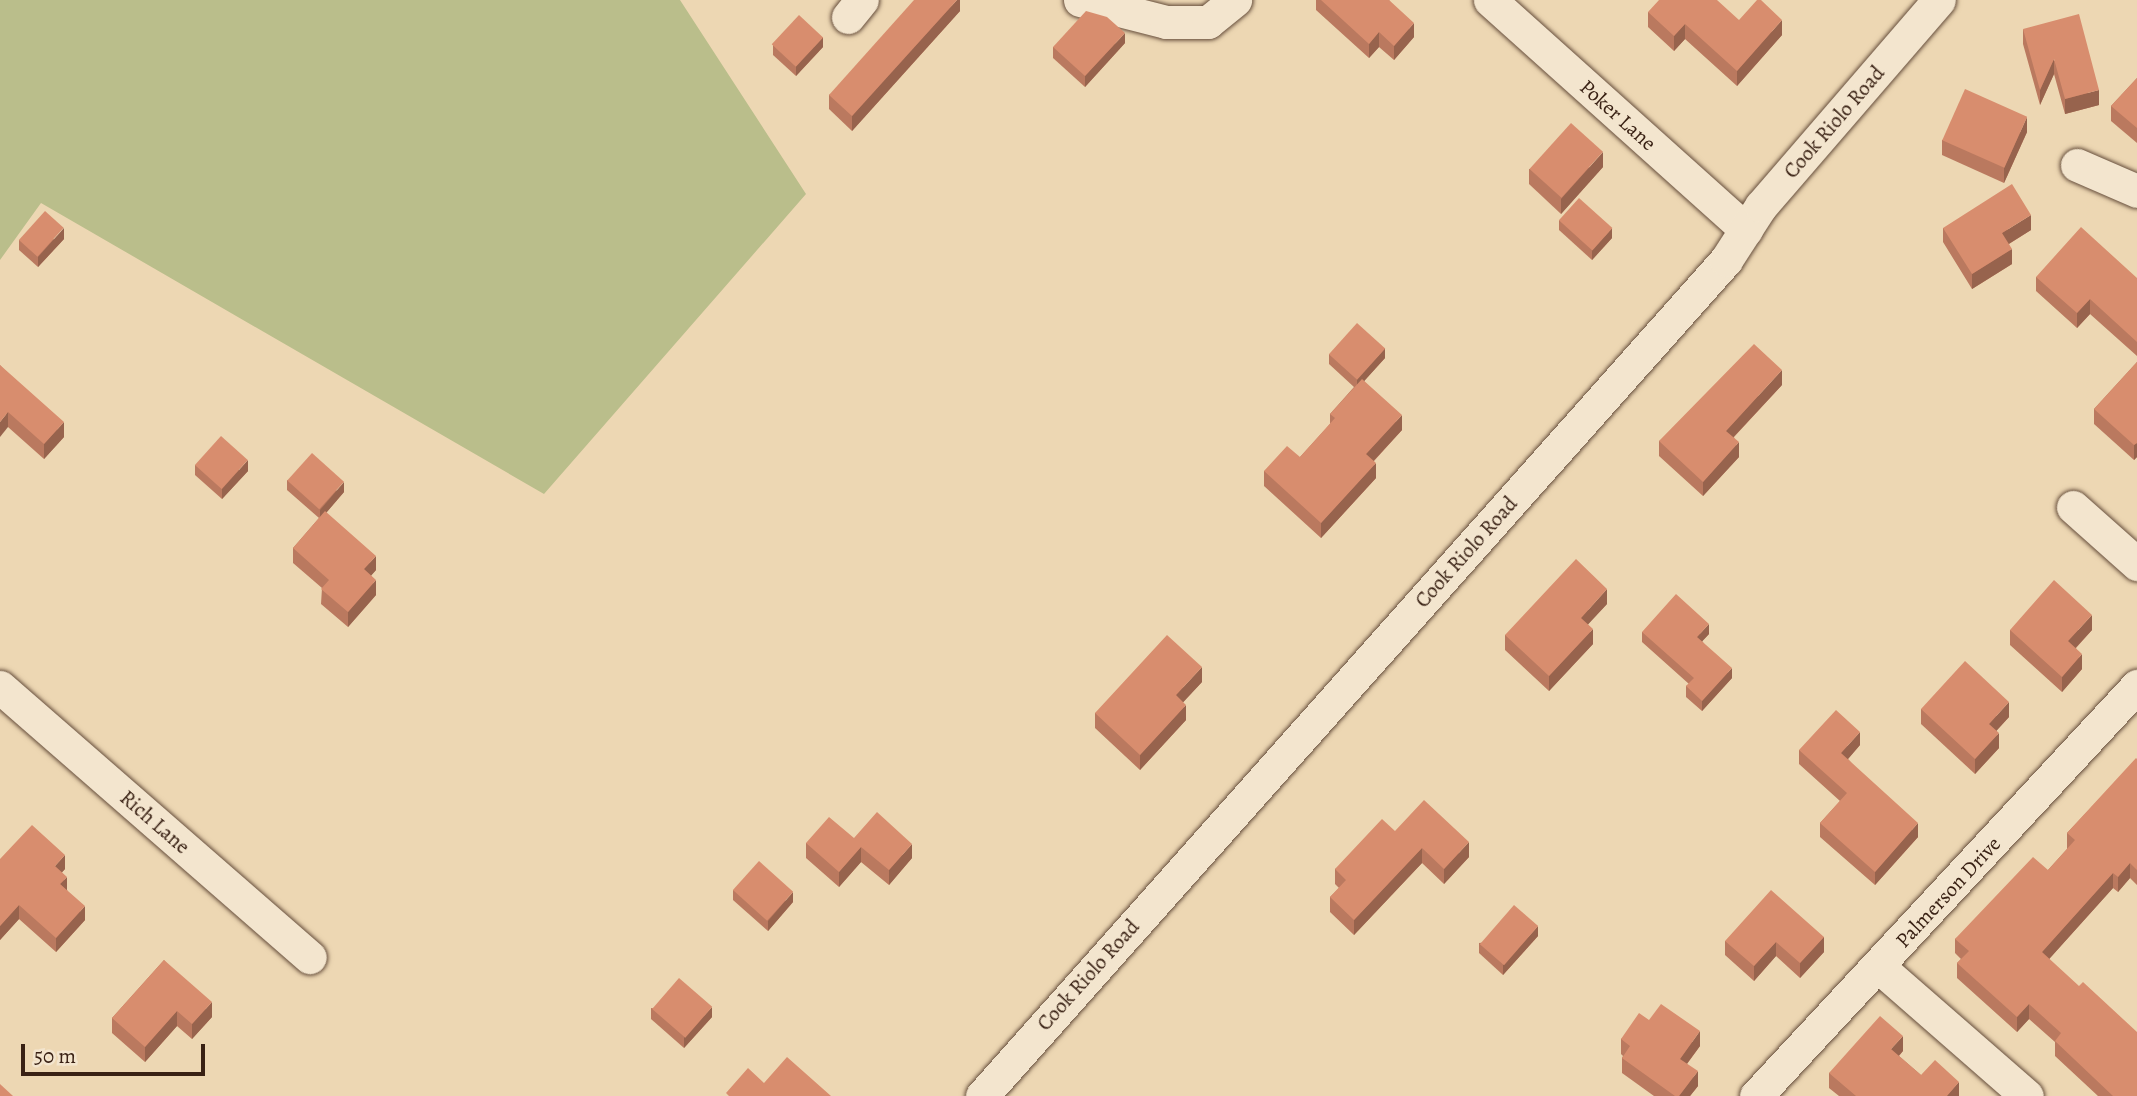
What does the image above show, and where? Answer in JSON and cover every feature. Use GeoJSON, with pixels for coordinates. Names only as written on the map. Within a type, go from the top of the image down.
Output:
{"type":"FeatureCollection","features":[{"type":"Feature","properties":{"kind":"street"},"geometry":{"type":"LineString","coordinates":[[1080,0],[1166,22],[1209,22],[1235,0]]}},
{"type":"Feature","properties":{"kind":"street","name":"Poker Lane"},"geometry":{"type":"LineString","coordinates":[[1490,0],[1746,230]]}},
{"type":"Feature","properties":{"kind":"street","name":"Cook Riolo Road"},"geometry":{"type":"LineString","coordinates":[[982,1096],[1726,260],[1761,206],[1939,0]]}},
{"type":"Feature","properties":{"kind":"street"},"geometry":{"type":"LineString","coordinates":[[2077,165],[2137,191]]}},
{"type":"Feature","properties":{"kind":"street"},"geometry":{"type":"LineString","coordinates":[[2073,507],[2137,564]]}},
{"type":"Feature","properties":{"kind":"street","name":"Palmerson Drive"},"geometry":{"type":"LineString","coordinates":[[1756,1096],[1879,967],[2137,686]]}},
{"type":"Feature","properties":{"kind":"street","name":"Rich Lane"},"geometry":{"type":"LineString","coordinates":[[0,687],[310,957]]}},
{"type":"Feature","properties":{"kind":"street"},"geometry":{"type":"LineString","coordinates":[[1879,967],[2027,1096]]}},
{"type":"Feature","properties":{"kind":"green space"},"geometry":{"type":"Polygon","coordinates":[[[0,0],[680,0],[806,194],[544,494],[41,203],[0,260],[0,0]]]}},
{"type":"Feature","properties":{"kind":"building"},"geometry":{"type":"Polygon","coordinates":[[[914,0],[957,0],[852,116],[829,95],[914,0]]]}},
{"type":"Feature","properties":{"kind":"building"},"geometry":{"type":"Polygon","coordinates":[[[1321,0],[1389,0],[1414,23],[1394,46],[1379,32],[1369,44],[1321,0]]]}},
{"type":"Feature","properties":{"kind":"building"},"geometry":{"type":"Polygon","coordinates":[[[1659,0],[1717,0],[1739,20],[1757,0],[1761,0],[1782,20],[1737,71],[1685,24],[1674,36],[1648,12],[1659,0]]]}},
{"type":"Feature","properties":{"kind":"building"},"geometry":{"type":"Polygon","coordinates":[[[1086,11],[1107,17],[1125,33],[1085,76],[1053,47],[1086,11]]]}},
{"type":"Feature","properties":{"kind":"building"},"geometry":{"type":"Polygon","coordinates":[[[2079,14],[2099,90],[2065,99],[2054,59],[2040,90],[2023,29],[2079,14]]]}},
{"type":"Feature","properties":{"kind":"building"},"geometry":{"type":"Polygon","coordinates":[[[799,15],[823,38],[796,67],[772,44],[799,15]]]}},
{"type":"Feature","properties":{"kind":"building"},"geometry":{"type":"Polygon","coordinates":[[[2137,78],[2137,128],[2111,106],[2137,78]]]}},
{"type":"Feature","properties":{"kind":"building"},"geometry":{"type":"Polygon","coordinates":[[[1965,89],[2027,117],[2004,168],[1942,140],[1965,89]]]}},
{"type":"Feature","properties":{"kind":"building"},"geometry":{"type":"Polygon","coordinates":[[[1571,123],[1603,152],[1561,198],[1530,169],[1571,123]]]}},
{"type":"Feature","properties":{"kind":"building"},"geometry":{"type":"Polygon","coordinates":[[[2012,184],[2031,215],[2002,233],[2012,249],[1972,274],[1943,228],[2012,184]]]}},
{"type":"Feature","properties":{"kind":"building"},"geometry":{"type":"Polygon","coordinates":[[[1579,198],[1612,228],[1592,250],[1559,220],[1579,198]]]}},
{"type":"Feature","properties":{"kind":"building"},"geometry":{"type":"Polygon","coordinates":[[[45,211],[64,228],[37,257],[19,240],[45,211]]]}},
{"type":"Feature","properties":{"kind":"building"},"geometry":{"type":"Polygon","coordinates":[[[2081,227],[2137,278],[2137,342],[2090,299],[2077,313],[2036,277],[2081,227]]]}},
{"type":"Feature","properties":{"kind":"building"},"geometry":{"type":"Polygon","coordinates":[[[1357,323],[1385,348],[1357,380],[1329,354],[1357,323]]]}},
{"type":"Feature","properties":{"kind":"building"},"geometry":{"type":"Polygon","coordinates":[[[1754,344],[1782,370],[1726,431],[1739,442],[1703,482],[1659,441],[1754,344]]]}},
{"type":"Feature","properties":{"kind":"building"},"geometry":{"type":"Polygon","coordinates":[[[2137,362],[2137,443],[2134,445],[2094,409],[2137,362]]]}},
{"type":"Feature","properties":{"kind":"building"},"geometry":{"type":"Polygon","coordinates":[[[0,365],[64,422],[44,444],[8,412],[0,422],[0,365]]]}},
{"type":"Feature","properties":{"kind":"building"},"geometry":{"type":"Polygon","coordinates":[[[1362,379],[1402,415],[1366,454],[1376,463],[1321,523],[1264,471],[1287,446],[1300,457],[1335,418],[1330,414],[1362,379]]]}},
{"type":"Feature","properties":{"kind":"building"},"geometry":{"type":"Polygon","coordinates":[[[221,436],[248,460],[222,489],[195,465],[221,436]]]}},
{"type":"Feature","properties":{"kind":"building"},"geometry":{"type":"Polygon","coordinates":[[[312,453],[344,482],[319,509],[287,480],[312,453]]]}},
{"type":"Feature","properties":{"kind":"building"},"geometry":{"type":"Polygon","coordinates":[[[325,511],[376,556],[364,569],[376,580],[348,612],[321,589],[329,580],[293,548],[325,511]]]}},
{"type":"Feature","properties":{"kind":"building"},"geometry":{"type":"Polygon","coordinates":[[[1576,559],[1607,589],[1581,618],[1593,629],[1549,676],[1505,635],[1576,559]]]}},
{"type":"Feature","properties":{"kind":"building"},"geometry":{"type":"Polygon","coordinates":[[[2054,580],[2092,615],[2068,641],[2082,654],[2062,677],[2010,630],[2054,580]]]}},
{"type":"Feature","properties":{"kind":"building"},"geometry":{"type":"Polygon","coordinates":[[[1676,594],[1709,624],[1697,637],[1732,668],[1702,701],[1686,686],[1694,678],[1642,632],[1676,594]]]}},
{"type":"Feature","properties":{"kind":"building"},"geometry":{"type":"Polygon","coordinates":[[[1167,635],[1202,667],[1176,695],[1186,705],[1140,755],[1095,713],[1167,635]]]}},
{"type":"Feature","properties":{"kind":"building"},"geometry":{"type":"Polygon","coordinates":[[[1965,661],[2009,702],[1989,724],[1999,733],[1975,759],[1921,709],[1965,661]]]}},
{"type":"Feature","properties":{"kind":"building"},"geometry":{"type":"Polygon","coordinates":[[[1836,710],[1860,732],[1841,753],[1918,823],[1875,872],[1820,823],[1847,793],[1799,750],[1836,710]]]}},
{"type":"Feature","properties":{"kind":"building"},"geometry":{"type":"Polygon","coordinates":[[[2136,758],[2137,870],[2130,863],[2118,877],[2113,873],[2042,952],[2079,986],[2083,982],[2137,1032],[2137,1096],[2113,1096],[2055,1041],[2061,1033],[2029,1004],[2017,1017],[1957,963],[1969,951],[1955,939],[2033,857],[2048,870],[2075,840],[2067,833],[2136,758]]]}},
{"type":"Feature","properties":{"kind":"building"},"geometry":{"type":"Polygon","coordinates":[[[1424,800],[1469,842],[1444,869],[1422,848],[1354,920],[1330,897],[1346,880],[1335,869],[1382,819],[1395,831],[1424,800]]]}},
{"type":"Feature","properties":{"kind":"building"},"geometry":{"type":"Polygon","coordinates":[[[877,812],[912,844],[889,870],[861,847],[839,872],[806,843],[829,817],[854,838],[877,812]]]}},
{"type":"Feature","properties":{"kind":"building"},"geometry":{"type":"Polygon","coordinates":[[[32,825],[65,855],[55,866],[67,877],[60,884],[85,906],[56,938],[19,905],[0,926],[0,859],[32,825]]]}},
{"type":"Feature","properties":{"kind":"building"},"geometry":{"type":"Polygon","coordinates":[[[759,861],[793,892],[767,921],[733,890],[759,861]]]}},
{"type":"Feature","properties":{"kind":"building"},"geometry":{"type":"Polygon","coordinates":[[[1771,890],[1824,937],[1800,963],[1776,942],[1754,966],[1725,941],[1771,890]]]}},
{"type":"Feature","properties":{"kind":"building"},"geometry":{"type":"Polygon","coordinates":[[[1514,905],[1538,926],[1504,965],[1480,944],[1514,905]]]}},
{"type":"Feature","properties":{"kind":"building"},"geometry":{"type":"Polygon","coordinates":[[[164,960],[212,1002],[192,1024],[177,1011],[145,1047],[112,1018],[164,960]]]}},
{"type":"Feature","properties":{"kind":"building"},"geometry":{"type":"Polygon","coordinates":[[[679,978],[712,1007],[685,1038],[652,1009],[679,978]]]}},
{"type":"Feature","properties":{"kind":"building"},"geometry":{"type":"Polygon","coordinates":[[[1661,1004],[1700,1031],[1680,1059],[1698,1071],[1679,1096],[1675,1096],[1622,1058],[1630,1046],[1621,1039],[1639,1013],[1649,1020],[1661,1004]]]}},
{"type":"Feature","properties":{"kind":"building"},"geometry":{"type":"Polygon","coordinates":[[[1880,1016],[1903,1036],[1891,1049],[1921,1075],[1935,1060],[1959,1082],[1947,1096],[1856,1096],[1829,1073],[1880,1016]]]}},
{"type":"Feature","properties":{"kind":"building"},"geometry":{"type":"Polygon","coordinates":[[[787,1057],[831,1096],[729,1096],[726,1093],[748,1068],[764,1083],[787,1057]]]}},
{"type":"Feature","properties":{"kind":"building"},"geometry":{"type":"Polygon","coordinates":[[[0,1084],[13,1096],[0,1096],[0,1084]]]}}]}
